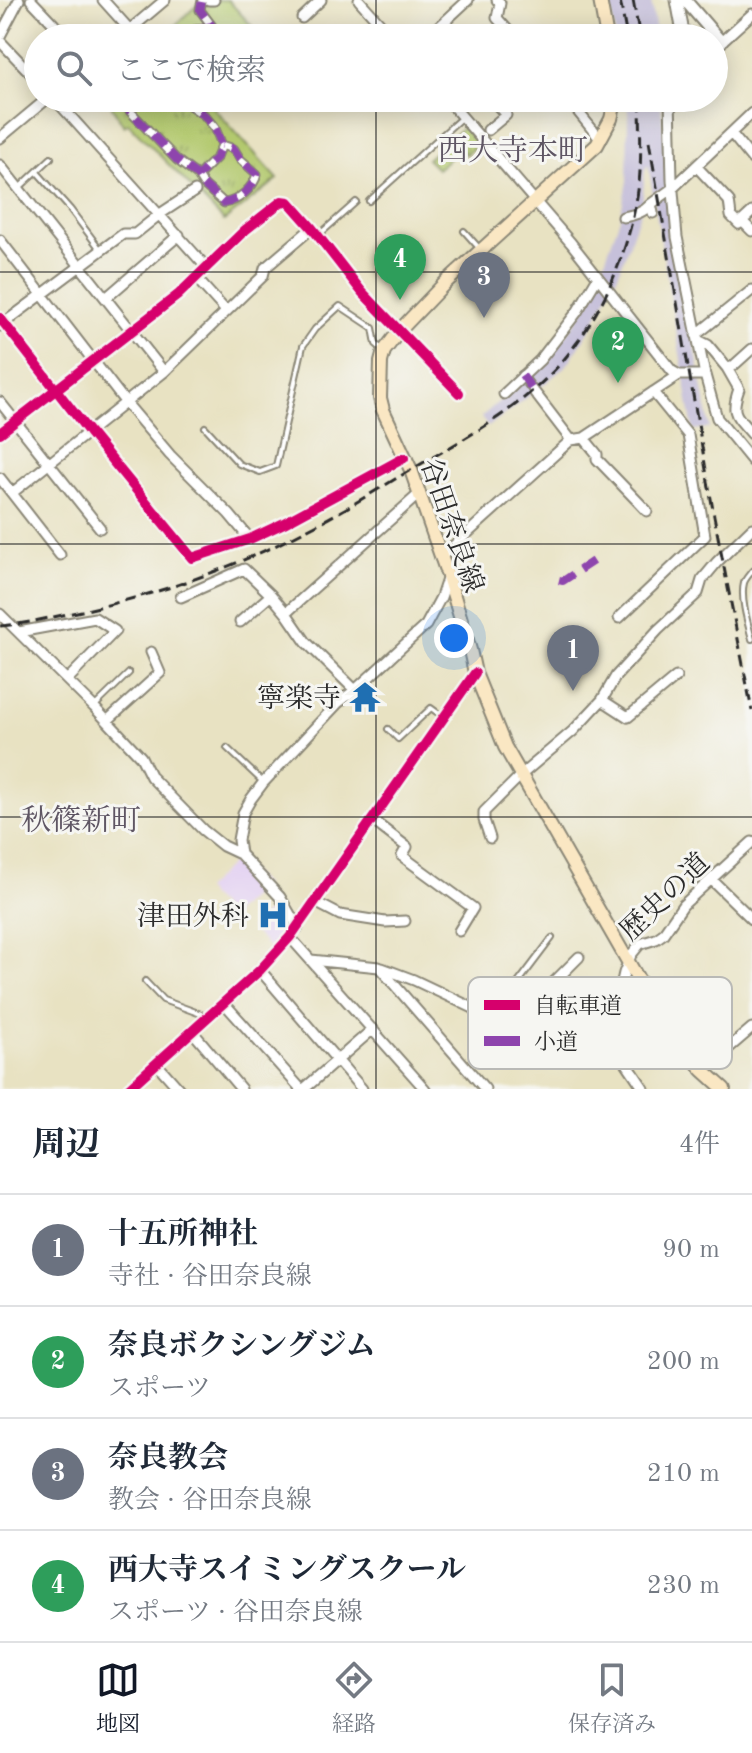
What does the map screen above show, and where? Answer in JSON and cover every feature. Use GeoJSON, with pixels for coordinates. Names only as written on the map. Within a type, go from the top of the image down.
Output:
{"type":"FeatureCollection","features":[{"type":"Feature","properties":{"kind":"main road"},"geometry":{"type":"LineString","coordinates":[[600,0],[604,24]]}},
{"type":"Feature","properties":{"kind":"main road"},"geometry":{"type":"LineString","coordinates":[[384,351],[445,283],[597,145],[613,112]]}},
{"type":"Feature","properties":{"kind":"main road","name":"谷田奈良線"},"geometry":{"type":"LineString","coordinates":[[384,351],[380,398],[383,410],[409,465],[448,576],[475,673],[505,747],[637,977]]}},
{"type":"Feature","properties":{"kind":"main road","name":"谷田奈良線"},"geometry":{"type":"LineString","coordinates":[[703,1070],[724,1089]]}},
{"type":"Feature","properties":{"kind":"street"},"geometry":{"type":"LineString","coordinates":[[19,0],[0,39],[24,66]]}},
{"type":"Feature","properties":{"kind":"street"},"geometry":{"type":"LineString","coordinates":[[31,0],[54,24]]}},
{"type":"Feature","properties":{"kind":"street"},"geometry":{"type":"LineString","coordinates":[[103,0],[125,24]]}},
{"type":"Feature","properties":{"kind":"street"},"geometry":{"type":"LineString","coordinates":[[137,24],[165,0]]}},
{"type":"Feature","properties":{"kind":"street"},"geometry":{"type":"LineString","coordinates":[[202,0],[200,10],[210,24]]}},
{"type":"Feature","properties":{"kind":"street"},"geometry":{"type":"LineString","coordinates":[[302,18],[321,0]]}},
{"type":"Feature","properties":{"kind":"street"},"geometry":{"type":"LineString","coordinates":[[359,0],[380,24]]}},
{"type":"Feature","properties":{"kind":"street"},"geometry":{"type":"LineString","coordinates":[[445,24],[468,0]]}},
{"type":"Feature","properties":{"kind":"street"},"geometry":{"type":"LineString","coordinates":[[497,0],[500,3],[497,18],[502,24]]}},
{"type":"Feature","properties":{"kind":"street"},"geometry":{"type":"LineString","coordinates":[[677,0],[681,24]]}},
{"type":"Feature","properties":{"kind":"street"},"geometry":{"type":"LineString","coordinates":[[685,0],[702,24]]}},
{"type":"Feature","properties":{"kind":"street"},"geometry":{"type":"LineString","coordinates":[[728,36],[751,18]]}},
{"type":"Feature","properties":{"kind":"street"},"geometry":{"type":"LineString","coordinates":[[0,138],[31,112]]}},
{"type":"Feature","properties":{"kind":"street"},"geometry":{"type":"LineString","coordinates":[[67,112],[207,268]]}},
{"type":"Feature","properties":{"kind":"street"},"geometry":{"type":"LineString","coordinates":[[131,112],[177,160],[198,176],[199,188]]}},
{"type":"Feature","properties":{"kind":"street"},"geometry":{"type":"LineString","coordinates":[[199,188],[224,203],[232,202],[256,180],[257,174],[234,149],[222,145],[210,122],[200,112]]}},
{"type":"Feature","properties":{"kind":"street"},"geometry":{"type":"LineString","coordinates":[[458,112],[598,277],[672,371],[679,375],[705,375]]}},
{"type":"Feature","properties":{"kind":"street"},"geometry":{"type":"LineString","coordinates":[[488,130],[506,115],[504,112]]}},
{"type":"Feature","properties":{"kind":"street"},"geometry":{"type":"LineString","coordinates":[[578,112],[600,139]]}},
{"type":"Feature","properties":{"kind":"street"},"geometry":{"type":"LineString","coordinates":[[670,112],[677,237],[705,375],[717,418],[752,461]]}},
{"type":"Feature","properties":{"kind":"street"},"geometry":{"type":"LineString","coordinates":[[623,217],[652,209],[752,113]]}},
{"type":"Feature","properties":{"kind":"street"},"geometry":{"type":"LineString","coordinates":[[731,133],[752,159]]}},
{"type":"Feature","properties":{"kind":"street"},"geometry":{"type":"LineString","coordinates":[[198,176],[217,157],[222,145]]}},
{"type":"Feature","properties":{"kind":"street"},"geometry":{"type":"LineString","coordinates":[[0,165],[164,372]]}},
{"type":"Feature","properties":{"kind":"street"},"geometry":{"type":"LineString","coordinates":[[696,166],[729,201],[731,216],[739,224],[752,212]]}},
{"type":"Feature","properties":{"kind":"street"},"geometry":{"type":"LineString","coordinates":[[199,188],[135,234],[123,234],[1,323],[192,558],[250,539],[404,458]]}},
{"type":"Feature","properties":{"kind":"street"},"geometry":{"type":"LineString","coordinates":[[0,433],[196,278],[244,231],[282,201],[289,202],[362,292],[459,393]]}},
{"type":"Feature","properties":{"kind":"street"},"geometry":{"type":"LineString","coordinates":[[742,221],[752,231]]}},
{"type":"Feature","properties":{"kind":"street"},"geometry":{"type":"LineString","coordinates":[[12,493],[164,372],[263,276],[265,268],[315,232]]}},
{"type":"Feature","properties":{"kind":"street"},"geometry":{"type":"LineString","coordinates":[[106,298],[179,235]]}},
{"type":"Feature","properties":{"kind":"street"},"geometry":{"type":"LineString","coordinates":[[0,240],[126,403],[170,455],[250,539]]}},
{"type":"Feature","properties":{"kind":"street"},"geometry":{"type":"LineString","coordinates":[[504,394],[540,360],[577,312],[598,277]]}},
{"type":"Feature","properties":{"kind":"street"},"geometry":{"type":"LineString","coordinates":[[196,278],[226,311]]}},
{"type":"Feature","properties":{"kind":"street"},"geometry":{"type":"LineString","coordinates":[[697,338],[752,290]]}},
{"type":"Feature","properties":{"kind":"street"},"geometry":{"type":"LineString","coordinates":[[697,338],[708,345],[727,368],[739,389],[734,405],[738,418],[752,434]]}},
{"type":"Feature","properties":{"kind":"street"},"geometry":{"type":"LineString","coordinates":[[727,368],[752,349]]}},
{"type":"Feature","properties":{"kind":"street"},"geometry":{"type":"LineString","coordinates":[[522,375],[571,440]]}},
{"type":"Feature","properties":{"kind":"street"},"geometry":{"type":"LineString","coordinates":[[440,558],[571,440],[584,438],[679,375]]}},
{"type":"Feature","properties":{"kind":"street"},"geometry":{"type":"LineString","coordinates":[[619,618],[705,536],[688,435],[653,392]]}},
{"type":"Feature","properties":{"kind":"street"},"geometry":{"type":"LineString","coordinates":[[0,402],[100,528]]}},
{"type":"Feature","properties":{"kind":"street"},"geometry":{"type":"LineString","coordinates":[[584,438],[597,454],[597,459],[647,511]]}},
{"type":"Feature","properties":{"kind":"street"},"geometry":{"type":"LineString","coordinates":[[0,478],[60,555]]}},
{"type":"Feature","properties":{"kind":"street"},"geometry":{"type":"LineString","coordinates":[[286,613],[419,494]]}},
{"type":"Feature","properties":{"kind":"street"},"geometry":{"type":"LineString","coordinates":[[490,838],[484,812],[521,775],[573,731],[602,700],[616,676],[658,630],[698,593],[702,580],[752,528]]}},
{"type":"Feature","properties":{"kind":"street"},"geometry":{"type":"LineString","coordinates":[[181,597],[244,569],[271,595],[306,642],[355,690]]}},
{"type":"Feature","properties":{"kind":"street"},"geometry":{"type":"LineString","coordinates":[[240,854],[238,840],[243,813],[251,799],[338,703],[426,625],[448,576]]}},
{"type":"Feature","properties":{"kind":"street"},"geometry":{"type":"LineString","coordinates":[[240,622],[271,595]]}},
{"type":"Feature","properties":{"kind":"street"},"geometry":{"type":"LineString","coordinates":[[0,614],[141,757],[151,777],[223,846],[240,854],[280,897],[298,928]]}},
{"type":"Feature","properties":{"kind":"street"},"geometry":{"type":"LineString","coordinates":[[19,632],[95,618],[115,631],[67,680]]}},
{"type":"Feature","properties":{"kind":"street"},"geometry":{"type":"LineString","coordinates":[[107,721],[160,673],[151,652]]}},
{"type":"Feature","properties":{"kind":"street"},"geometry":{"type":"LineString","coordinates":[[128,1089],[260,970],[298,928],[475,673]]}},
{"type":"Feature","properties":{"kind":"street"},"geometry":{"type":"LineString","coordinates":[[602,700],[628,717],[676,677]]}},
{"type":"Feature","properties":{"kind":"street"},"geometry":{"type":"LineString","coordinates":[[372,820],[407,847],[402,856],[473,908],[459,931]]}},
{"type":"Feature","properties":{"kind":"street","name":"歴史の道"},"geometry":{"type":"LineString","coordinates":[[624,977],[631,955],[640,944],[663,934],[683,905],[752,842]]}},
{"type":"Feature","properties":{"kind":"street"},"geometry":{"type":"LineString","coordinates":[[712,880],[752,919]]}},
{"type":"Feature","properties":{"kind":"street"},"geometry":{"type":"LineString","coordinates":[[315,902],[340,915],[385,922],[405,921]]}},
{"type":"Feature","properties":{"kind":"street"},"geometry":{"type":"LineString","coordinates":[[290,937],[425,1089]]}},
{"type":"Feature","properties":{"kind":"street"},"geometry":{"type":"LineString","coordinates":[[559,977],[579,957]]}},
{"type":"Feature","properties":{"kind":"street"},"geometry":{"type":"LineString","coordinates":[[311,960],[379,967],[468,1006]]}},
{"type":"Feature","properties":{"kind":"street"},"geometry":{"type":"LineString","coordinates":[[379,967],[485,1089]]}},
{"type":"Feature","properties":{"kind":"street"},"geometry":{"type":"LineString","coordinates":[[260,970],[362,1089]]}},
{"type":"Feature","properties":{"kind":"street"},"geometry":{"type":"LineString","coordinates":[[224,1003],[302,1089],[373,1029]]}},
{"type":"Feature","properties":{"kind":"street"},"geometry":{"type":"LineString","coordinates":[[732,1045],[752,1028]]}},
{"type":"Feature","properties":{"kind":"street"},"geometry":{"type":"LineString","coordinates":[[192,1031],[241,1089]]}},
{"type":"Feature","properties":{"kind":"street"},"geometry":{"type":"LineString","coordinates":[[156,1063],[179,1089]]}},
{"type":"Feature","properties":{"kind":"street","name":"歴史の道"},"geometry":{"type":"LineString","coordinates":[[631,1069],[644,1089]]}},
{"type":"Feature","properties":{"kind":"lane"},"geometry":{"type":"LineString","coordinates":[[369,201],[462,116]]}},
{"type":"Feature","properties":{"kind":"lane"},"geometry":{"type":"LineString","coordinates":[[19,188],[51,158]]}},
{"type":"Feature","properties":{"kind":"lane"},"geometry":{"type":"LineString","coordinates":[[37,172],[101,251]]}},
{"type":"Feature","properties":{"kind":"lane"},"geometry":{"type":"LineString","coordinates":[[315,232],[356,202]]}},
{"type":"Feature","properties":{"kind":"lane"},"geometry":{"type":"LineString","coordinates":[[464,231],[481,250]]}},
{"type":"Feature","properties":{"kind":"lane"},"geometry":{"type":"LineString","coordinates":[[205,427],[239,464],[260,472],[276,466],[303,346],[315,329],[340,306],[373,328],[376,344],[384,351]]}},
{"type":"Feature","properties":{"kind":"lane"},"geometry":{"type":"LineString","coordinates":[[752,571],[744,583],[744,593],[752,639]]}},
{"type":"Feature","properties":{"kind":"lane"},"geometry":{"type":"LineString","coordinates":[[94,707],[129,673]]}},
{"type":"Feature","properties":{"kind":"lane"},"geometry":{"type":"LineString","coordinates":[[388,729],[398,739],[431,708],[444,717]]}},
{"type":"Feature","properties":{"kind":"lane"},"geometry":{"type":"LineString","coordinates":[[227,748],[263,783]]}},
{"type":"Feature","properties":{"kind":"lane"},"geometry":{"type":"LineString","coordinates":[[523,977],[552,938]]}},
{"type":"Feature","properties":{"kind":"lane"},"geometry":{"type":"LineString","coordinates":[[145,981],[163,1000],[201,1014],[205,1019]]}},
{"type":"Feature","properties":{"kind":"shaded area"},"geometry":{"type":"Polygon","coordinates":[[[609,0],[651,0],[655,24],[613,24],[609,0]]]}},
{"type":"Feature","properties":{"kind":"shaded area"},"geometry":{"type":"Polygon","coordinates":[[[662,112],[675,236],[710,428],[693,430],[648,165],[645,169],[642,208],[618,275],[591,328],[567,365],[488,427],[481,417],[551,357],[591,300],[620,218],[627,181],[628,113],[662,112]]]}},
{"type":"Feature","properties":{"kind":"shaded area"},"geometry":{"type":"Polygon","coordinates":[[[237,858],[264,885],[230,917],[204,890],[237,858]]]}},
{"type":"Feature","properties":{"kind":"shaded area","name":"津田外科"},"geometry":{"type":"Polygon","coordinates":[[[276,903],[293,930],[271,950],[250,928],[276,903]]]}},
{"type":"Feature","properties":{"kind":"green space"},"geometry":{"type":"Polygon","coordinates":[[[218,0],[228,0],[250,24],[177,24],[198,4],[212,5],[218,0]]]}},
{"type":"Feature","properties":{"kind":"green space"},"geometry":{"type":"Polygon","coordinates":[[[115,112],[217,112],[278,179],[224,221],[128,123],[124,126],[115,112]]]}},
{"type":"Feature","properties":{"kind":"green space"},"geometry":{"type":"Polygon","coordinates":[[[463,127],[477,144],[466,155],[460,149],[437,169],[427,159],[463,127]]]}},
{"type":"Feature","properties":{"kind":"railway"},"geometry":{"type":"LineString","coordinates":[[620,0],[624,24]]}},
{"type":"Feature","properties":{"kind":"railway"},"geometry":{"type":"LineString","coordinates":[[633,0],[637,24]]}},
{"type":"Feature","properties":{"kind":"railway"},"geometry":{"type":"LineString","coordinates":[[0,626],[136,598],[194,579],[277,545],[480,429],[542,383],[588,326],[618,267],[636,204],[641,151],[640,112]]}},
{"type":"Feature","properties":{"kind":"railway"},"geometry":{"type":"LineString","coordinates":[[649,141],[714,516],[752,711]]}},
{"type":"Feature","properties":{"kind":"marked path"},"geometry":{"type":"LineString","coordinates":[[202,0],[200,10],[210,24]]}},
{"type":"Feature","properties":{"kind":"marked path"},"geometry":{"type":"LineString","coordinates":[[131,112],[224,203],[245,193],[257,174],[234,149],[222,145]]}},
{"type":"Feature","properties":{"kind":"marked path"},"geometry":{"type":"LineString","coordinates":[[198,176],[217,157],[222,145],[215,128],[200,112]]}},
{"type":"Feature","properties":{"kind":"marked path"},"geometry":{"type":"LineString","coordinates":[[522,375],[535,393]]}},
{"type":"Feature","properties":{"kind":"marked path"},"geometry":{"type":"LineString","coordinates":[[559,580],[563,581],[599,557]]}},
{"type":"Feature","properties":{"kind":"cycle path"},"geometry":{"type":"LineString","coordinates":[[0,433],[178,295],[244,231],[282,201],[289,202],[362,292],[459,393]]}},
{"type":"Feature","properties":{"kind":"cycle path"},"geometry":{"type":"LineString","coordinates":[[0,318],[192,558],[250,539],[284,523],[404,458]]}},
{"type":"Feature","properties":{"kind":"cycle path"},"geometry":{"type":"LineString","coordinates":[[128,1089],[260,970],[290,937],[475,673]]}},
{"type":"Feature","properties":{"kind":"place","name":"西大寺スイミングスクール"},"geometry":{"type":"Point","coordinates":[400,300]}},
{"type":"Feature","properties":{"kind":"place","name":"奈良教会"},"geometry":{"type":"Point","coordinates":[484,318]}},
{"type":"Feature","properties":{"kind":"place","name":"奈良ボクシングジム"},"geometry":{"type":"Point","coordinates":[618,383]}},
{"type":"Feature","properties":{"kind":"place","name":"十五所神社"},"geometry":{"type":"Point","coordinates":[573,691]}},
{"type":"Feature","properties":{"kind":"place","name":"寧楽寺"},"geometry":{"type":"Point","coordinates":[365,697]}},
{"type":"Feature","properties":{"kind":"place","name":"津田外科"},"geometry":{"type":"Point","coordinates":[273,915]}},
{"type":"Feature","properties":{"kind":"district","name":"西大寺本町"},"geometry":{"type":"Point","coordinates":[513,150]}},
{"type":"Feature","properties":{"kind":"district","name":"秋篠新町"},"geometry":{"type":"Point","coordinates":[81,820]}}]}
